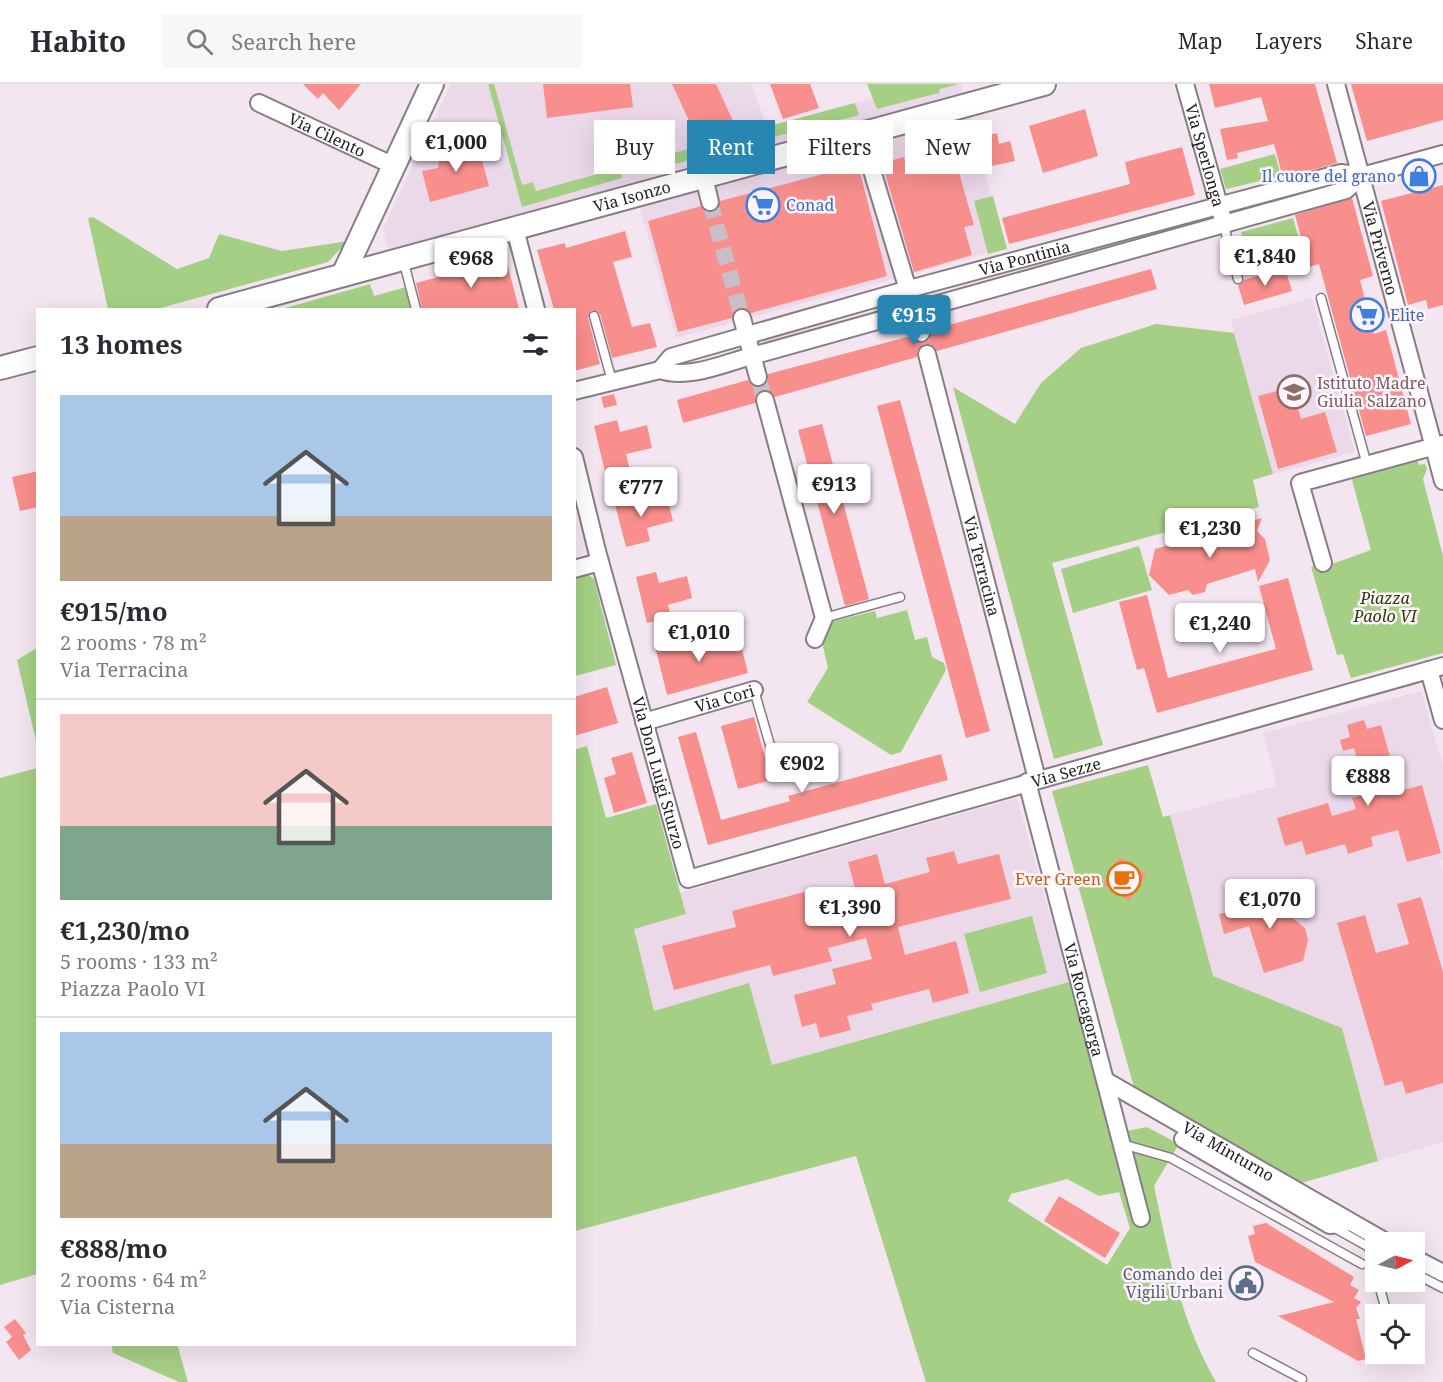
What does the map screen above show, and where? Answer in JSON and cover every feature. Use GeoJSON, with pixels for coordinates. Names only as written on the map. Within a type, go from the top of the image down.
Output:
{"type":"FeatureCollection","features":[{"type":"Feature","properties":{"kind":"main road"},"geometry":{"type":"LineString","coordinates":[[343,275],[432,84]]}},
{"type":"Feature","properties":{"kind":"main road","name":"Via Isonzo"},"geometry":{"type":"LineString","coordinates":[[893,125],[1044,84]]}},
{"type":"Feature","properties":{"kind":"main road","name":"Via Isonzo"},"geometry":{"type":"LineString","coordinates":[[223,308],[787,154]]}},
{"type":"Feature","properties":{"kind":"main road"},"geometry":{"type":"LineString","coordinates":[[0,368],[36,359]]}},
{"type":"Feature","properties":{"kind":"street","name":"Via Sperlonga"},"geometry":{"type":"LineString","coordinates":[[1185,84],[1224,226]]}},
{"type":"Feature","properties":{"kind":"street","name":"Via Priverno"},"geometry":{"type":"LineString","coordinates":[[1336,84],[1438,445],[1443,481]]}},
{"type":"Feature","properties":{"kind":"street","name":"Via Cilento"},"geometry":{"type":"LineString","coordinates":[[259,103],[394,166]]}},
{"type":"Feature","properties":{"kind":"street","name":"Via Pontinia"},"geometry":{"type":"LineString","coordinates":[[660,369],[672,374],[686,373],[752,356],[1224,226],[1346,190],[1362,177],[1443,154]]}},
{"type":"Feature","properties":{"kind":"street","name":"Via Pontinia"},"geometry":{"type":"LineString","coordinates":[[576,390],[660,369],[671,357],[909,289],[1341,173],[1362,177]]}},
{"type":"Feature","properties":{"kind":"street"},"geometry":{"type":"LineString","coordinates":[[873,174],[921,333]]}},
{"type":"Feature","properties":{"kind":"street"},"geometry":{"type":"LineString","coordinates":[[704,177],[710,202]]}},
{"type":"Feature","properties":{"kind":"street"},"geometry":{"type":"LineString","coordinates":[[515,229],[536,308]]}},
{"type":"Feature","properties":{"kind":"street"},"geometry":{"type":"LineString","coordinates":[[742,318],[758,377]]}},
{"type":"Feature","properties":{"kind":"street","name":"Via Terracina"},"geometry":{"type":"LineString","coordinates":[[927,354],[1032,780]]}},
{"type":"Feature","properties":{"kind":"street"},"geometry":{"type":"LineString","coordinates":[[765,400],[824,618],[815,639]]}},
{"type":"Feature","properties":{"kind":"street"},"geometry":{"type":"LineString","coordinates":[[1323,563],[1300,483],[1438,445]]}},
{"type":"Feature","properties":{"kind":"street","name":"Via Don Luigi Sturzo"},"geometry":{"type":"LineString","coordinates":[[576,465],[600,562],[688,879]]}},
{"type":"Feature","properties":{"kind":"street"},"geometry":{"type":"LineString","coordinates":[[576,568],[600,562]]}},
{"type":"Feature","properties":{"kind":"street"},"geometry":{"type":"LineString","coordinates":[[1436,668],[1443,720]]}},
{"type":"Feature","properties":{"kind":"street","name":"Via Sezze"},"geometry":{"type":"LineString","coordinates":[[688,879],[1032,780],[1436,668]]}},
{"type":"Feature","properties":{"kind":"street","name":"Via Cori"},"geometry":{"type":"LineString","coordinates":[[644,723],[754,690]]}},
{"type":"Feature","properties":{"kind":"street","name":"Via Roccagorga"},"geometry":{"type":"LineString","coordinates":[[1032,780],[1141,1218]]}},
{"type":"Feature","properties":{"kind":"street","name":"Via Minturno"},"geometry":{"type":"LineString","coordinates":[[1108,1089],[1368,1232]]}},
{"type":"Feature","properties":{"kind":"street","name":"Via Minturno"},"geometry":{"type":"LineString","coordinates":[[1108,1089],[1330,1226]]}},
{"type":"Feature","properties":{"kind":"street"},"geometry":{"type":"LineString","coordinates":[[1330,1226],[1350,1222]]}},
{"type":"Feature","properties":{"kind":"street"},"geometry":{"type":"LineString","coordinates":[[1425,1264],[1443,1273]]}},
{"type":"Feature","properties":{"kind":"lane"},"geometry":{"type":"LineString","coordinates":[[1224,226],[1238,279]]}},
{"type":"Feature","properties":{"kind":"lane"},"geometry":{"type":"LineString","coordinates":[[403,259],[416,308]]}},
{"type":"Feature","properties":{"kind":"lane"},"geometry":{"type":"LineString","coordinates":[[1321,298],[1367,465]]}},
{"type":"Feature","properties":{"kind":"lane"},"geometry":{"type":"LineString","coordinates":[[594,316],[612,381]]}},
{"type":"Feature","properties":{"kind":"lane"},"geometry":{"type":"LineString","coordinates":[[824,618],[900,597]]}},
{"type":"Feature","properties":{"kind":"lane","name":"Via Cori"},"geometry":{"type":"LineString","coordinates":[[754,690],[779,776]]}},
{"type":"Feature","properties":{"kind":"lane"},"geometry":{"type":"LineString","coordinates":[[1122,1144],[1171,1158],[1362,1264]]}},
{"type":"Feature","properties":{"kind":"lane"},"geometry":{"type":"LineString","coordinates":[[1330,1226],[1365,1245]]}},
{"type":"Feature","properties":{"kind":"lane"},"geometry":{"type":"LineString","coordinates":[[1425,1279],[1443,1288]]}},
{"type":"Feature","properties":{"kind":"lane"},"geometry":{"type":"LineString","coordinates":[[1253,1353],[1302,1379]]}},
{"type":"Feature","properties":{"kind":"shaded area"},"geometry":{"type":"Polygon","coordinates":[[[451,84],[751,84],[764,120],[687,120],[687,174],[775,174],[775,125],[787,122],[787,174],[893,174],[893,120],[793,120],[873,98],[878,109],[939,93],[940,89],[961,84],[971,120],[905,120],[905,174],[986,174],[1006,248],[676,338],[639,204],[401,269],[386,243],[383,228],[451,84]]]}},
{"type":"Feature","properties":{"kind":"shaded area","name":"Istituto Madre Giulia Salzano"},"geometry":{"type":"Polygon","coordinates":[[[1312,298],[1355,452],[1273,474],[1231,320],[1312,298]]]}},
{"type":"Feature","properties":{"kind":"shaded area"},"geometry":{"type":"Polygon","coordinates":[[[1421,691],[1443,766],[1443,859],[1440,861],[1443,871],[1443,1142],[1378,1161],[1342,1028],[1213,976],[1170,815],[1277,786],[1263,733],[1421,691]]]}},
{"type":"Feature","properties":{"kind":"shaded area"},"geometry":{"type":"Polygon","coordinates":[[[1017,798],[1069,982],[772,1065],[749,983],[654,1011],[633,929],[686,914],[680,893],[1017,798]]]}},
{"type":"Feature","properties":{"kind":"green space"},"geometry":{"type":"Polygon","coordinates":[[[488,84],[494,84],[522,185],[533,182],[536,191],[597,174],[621,174],[622,178],[522,207],[488,84]]]}},
{"type":"Feature","properties":{"kind":"green space"},"geometry":{"type":"Polygon","coordinates":[[[867,84],[959,84],[940,89],[939,93],[877,109],[867,84]]]}},
{"type":"Feature","properties":{"kind":"green space"},"geometry":{"type":"Polygon","coordinates":[[[855,103],[859,115],[840,120],[792,120],[855,103]]]}},
{"type":"Feature","properties":{"kind":"green space"},"geometry":{"type":"Polygon","coordinates":[[[787,121],[787,134],[775,137],[775,124],[787,121]]]}},
{"type":"Feature","properties":{"kind":"green space"},"geometry":{"type":"Polygon","coordinates":[[[687,149],[687,161],[675,164],[675,153],[687,149]]]}},
{"type":"Feature","properties":{"kind":"green space"},"geometry":{"type":"Polygon","coordinates":[[[1275,154],[1281,176],[1226,189],[1220,169],[1275,154]]]}},
{"type":"Feature","properties":{"kind":"green space"},"geometry":{"type":"Polygon","coordinates":[[[993,196],[1007,249],[988,254],[974,201],[993,196]]]}},
{"type":"Feature","properties":{"kind":"green space"},"geometry":{"type":"Polygon","coordinates":[[[93,217],[177,269],[209,258],[219,234],[282,251],[348,241],[328,262],[161,308],[108,308],[88,218],[93,217]]]}},
{"type":"Feature","properties":{"kind":"green space"},"geometry":{"type":"Polygon","coordinates":[[[1293,218],[1302,249],[1248,265],[1241,232],[1293,218]]]}},
{"type":"Feature","properties":{"kind":"green space"},"geometry":{"type":"Polygon","coordinates":[[[370,284],[374,296],[406,287],[412,308],[286,308],[370,284]]]}},
{"type":"Feature","properties":{"kind":"green space"},"geometry":{"type":"Polygon","coordinates":[[[1156,324],[1234,333],[1273,474],[1253,480],[1259,507],[1052,563],[1103,745],[1054,759],[953,387],[1015,424],[1041,383],[1081,348],[1156,324]]]}},
{"type":"Feature","properties":{"kind":"green space","name":"Piazza Paolo VI"},"geometry":{"type":"Polygon","coordinates":[[[1417,460],[1419,465],[1425,464],[1427,469],[1423,479],[1443,556],[1443,653],[1351,678],[1343,654],[1337,655],[1311,567],[1316,565],[1318,569],[1371,550],[1353,477],[1417,460]]]}},
{"type":"Feature","properties":{"kind":"green space"},"geometry":{"type":"Polygon","coordinates":[[[1139,546],[1152,590],[1073,613],[1061,569],[1139,546]]]}},
{"type":"Feature","properties":{"kind":"green space"},"geometry":{"type":"Polygon","coordinates":[[[587,574],[594,579],[616,665],[576,676],[576,577],[587,574]]]}},
{"type":"Feature","properties":{"kind":"green space"},"geometry":{"type":"Polygon","coordinates":[[[907,610],[915,640],[927,637],[932,657],[944,663],[946,670],[901,752],[891,755],[807,702],[828,668],[822,642],[830,622],[875,611],[877,618],[907,610]]]}},
{"type":"Feature","properties":{"kind":"green space"},"geometry":{"type":"Polygon","coordinates":[[[36,649],[36,741],[17,660],[36,649]]]}},
{"type":"Feature","properties":{"kind":"green space"},"geometry":{"type":"Polygon","coordinates":[[[587,746],[606,818],[656,804],[686,914],[634,929],[654,1011],[749,983],[772,1065],[1069,982],[1112,1134],[1147,1127],[1179,1144],[1154,1186],[1177,1287],[1193,1335],[1216,1382],[926,1382],[856,1156],[576,1231],[576,749],[587,746]],[[1067,1179],[1011,1194],[1008,1201],[1107,1265],[1130,1228],[1119,1192],[1099,1196],[1067,1179]]]}},
{"type":"Feature","properties":{"kind":"green space"},"geometry":{"type":"Polygon","coordinates":[[[1148,765],[1163,817],[1170,815],[1213,976],[1342,1028],[1378,1161],[1298,1184],[1135,1091],[1052,791],[1148,765]]]}},
{"type":"Feature","properties":{"kind":"green space"},"geometry":{"type":"Polygon","coordinates":[[[36,768],[36,1274],[0,1285],[0,778],[36,768]]]}},
{"type":"Feature","properties":{"kind":"green space"},"geometry":{"type":"Polygon","coordinates":[[[1032,916],[1047,973],[980,992],[964,934],[1032,916]]]}},
{"type":"Feature","properties":{"kind":"green space"},"geometry":{"type":"Polygon","coordinates":[[[111,1346],[178,1346],[188,1382],[179,1382],[113,1353],[111,1346]]]}},
{"type":"Feature","properties":{"kind":"building"},"geometry":{"type":"Polygon","coordinates":[[[303,84],[361,84],[339,110],[323,93],[318,99],[303,84]]]}},
{"type":"Feature","properties":{"kind":"building"},"geometry":{"type":"Polygon","coordinates":[[[543,84],[630,84],[633,107],[547,118],[543,84]]]}},
{"type":"Feature","properties":{"kind":"building"},"geometry":{"type":"Polygon","coordinates":[[[672,84],[716,84],[733,120],[689,120],[672,84]]]}},
{"type":"Feature","properties":{"kind":"building"},"geometry":{"type":"Polygon","coordinates":[[[770,84],[810,84],[819,108],[783,119],[770,84]]]}},
{"type":"Feature","properties":{"kind":"building"},"geometry":{"type":"Polygon","coordinates":[[[1209,84],[1315,84],[1337,163],[1283,178],[1274,144],[1237,153],[1238,158],[1227,160],[1220,129],[1268,121],[1261,97],[1215,108],[1209,84]]]}},
{"type":"Feature","properties":{"kind":"building"},"geometry":{"type":"Polygon","coordinates":[[[1351,84],[1443,84],[1443,120],[1367,141],[1351,84]]]}},
{"type":"Feature","properties":{"kind":"building"},"geometry":{"type":"Polygon","coordinates":[[[1085,109],[1098,156],[1043,173],[1029,126],[1085,109]]]}},
{"type":"Feature","properties":{"kind":"building"},"geometry":{"type":"Polygon","coordinates":[[[997,133],[999,144],[1010,141],[1015,161],[992,166],[992,134],[997,133]]]}},
{"type":"Feature","properties":{"kind":"building"},"geometry":{"type":"Polygon","coordinates":[[[441,146],[482,149],[481,157],[489,186],[430,202],[422,171],[438,168],[441,146]]]}},
{"type":"Feature","properties":{"kind":"building"},"geometry":{"type":"Polygon","coordinates":[[[1182,147],[1195,195],[1009,244],[1002,218],[1130,184],[1125,162],[1182,147]]]}},
{"type":"Feature","properties":{"kind":"building"},"geometry":{"type":"Polygon","coordinates":[[[904,157],[905,174],[959,174],[974,225],[964,227],[972,255],[914,272],[885,174],[893,174],[893,160],[904,157]]]}},
{"type":"Feature","properties":{"kind":"building"},"geometry":{"type":"Polygon","coordinates":[[[824,174],[860,174],[887,276],[751,313],[745,308],[739,308],[732,318],[678,332],[648,221],[701,206],[706,212],[713,212],[718,209],[720,201],[824,174]]]}},
{"type":"Feature","properties":{"kind":"building"},"geometry":{"type":"Polygon","coordinates":[[[1443,185],[1443,305],[1428,309],[1426,300],[1408,305],[1381,201],[1443,185]]]}},
{"type":"Feature","properties":{"kind":"building"},"geometry":{"type":"Polygon","coordinates":[[[1352,198],[1373,276],[1360,280],[1374,334],[1386,330],[1411,424],[1366,436],[1319,264],[1309,267],[1295,215],[1352,198]]]}},
{"type":"Feature","properties":{"kind":"building"},"geometry":{"type":"Polygon","coordinates":[[[625,231],[632,257],[613,262],[632,327],[650,323],[657,347],[612,358],[600,314],[592,310],[588,318],[600,364],[576,370],[576,308],[554,308],[537,250],[565,243],[566,248],[625,231]]]}},
{"type":"Feature","properties":{"kind":"building"},"geometry":{"type":"Polygon","coordinates":[[[506,259],[519,308],[422,308],[416,283],[506,259]]]}},
{"type":"Feature","properties":{"kind":"building"},"geometry":{"type":"Polygon","coordinates":[[[1285,268],[1292,291],[1244,305],[1238,285],[1244,280],[1285,268]]]}},
{"type":"Feature","properties":{"kind":"building"},"geometry":{"type":"Polygon","coordinates":[[[1151,269],[1157,289],[937,351],[930,344],[924,344],[917,351],[917,357],[775,397],[768,390],[762,390],[755,397],[755,403],[683,423],[677,400],[748,380],[755,387],[761,387],[768,380],[768,374],[911,336],[914,341],[923,343],[929,340],[931,330],[1151,269]]]}},
{"type":"Feature","properties":{"kind":"building"},"geometry":{"type":"Polygon","coordinates":[[[1292,387],[1301,419],[1325,412],[1337,452],[1278,469],[1258,396],[1292,387]]]}},
{"type":"Feature","properties":{"kind":"building"},"geometry":{"type":"Polygon","coordinates":[[[614,394],[617,405],[604,408],[601,397],[614,394]]]}},
{"type":"Feature","properties":{"kind":"building"},"geometry":{"type":"Polygon","coordinates":[[[900,400],[990,731],[966,738],[877,406],[900,400]]]}},
{"type":"Feature","properties":{"kind":"building"},"geometry":{"type":"Polygon","coordinates":[[[617,420],[620,432],[647,425],[652,448],[626,454],[630,470],[606,476],[594,426],[617,420]]]}},
{"type":"Feature","properties":{"kind":"building"},"geometry":{"type":"Polygon","coordinates":[[[822,424],[869,599],[845,606],[798,430],[822,424]]]}},
{"type":"Feature","properties":{"kind":"building"},"geometry":{"type":"Polygon","coordinates":[[[36,471],[36,507],[20,511],[12,477],[36,471]]]}},
{"type":"Feature","properties":{"kind":"building"},"geometry":{"type":"Polygon","coordinates":[[[637,495],[639,504],[667,497],[673,521],[647,528],[650,541],[626,547],[614,501],[637,495]]]}},
{"type":"Feature","properties":{"kind":"building"},"geometry":{"type":"Polygon","coordinates":[[[1262,518],[1257,531],[1265,539],[1270,560],[1258,582],[1255,569],[1207,584],[1205,592],[1193,595],[1188,590],[1169,595],[1149,575],[1155,549],[1262,518]]]}},
{"type":"Feature","properties":{"kind":"building"},"geometry":{"type":"Polygon","coordinates":[[[656,572],[659,583],[687,576],[692,598],[668,605],[671,617],[647,623],[636,577],[656,572]]]}},
{"type":"Feature","properties":{"kind":"building"},"geometry":{"type":"Polygon","coordinates":[[[1288,578],[1313,670],[1157,713],[1144,668],[1137,670],[1119,602],[1147,595],[1168,678],[1276,649],[1259,586],[1288,578]]]}},
{"type":"Feature","properties":{"kind":"building"},"geometry":{"type":"Polygon","coordinates":[[[718,631],[723,650],[741,645],[748,673],[667,695],[656,650],[718,631]]]}},
{"type":"Feature","properties":{"kind":"building"},"geometry":{"type":"Polygon","coordinates":[[[607,687],[618,723],[576,735],[576,696],[607,687]]]}},
{"type":"Feature","properties":{"kind":"building"},"geometry":{"type":"Polygon","coordinates":[[[754,717],[771,780],[738,789],[721,726],[754,717]]]}},
{"type":"Feature","properties":{"kind":"building"},"geometry":{"type":"Polygon","coordinates":[[[1364,720],[1367,729],[1381,725],[1400,791],[1422,785],[1441,853],[1407,862],[1398,830],[1371,837],[1373,846],[1348,854],[1345,844],[1306,855],[1302,841],[1285,846],[1277,818],[1328,803],[1332,816],[1356,809],[1352,798],[1367,794],[1354,748],[1343,751],[1340,740],[1350,737],[1347,725],[1364,720]]]}},
{"type":"Feature","properties":{"kind":"building"},"geometry":{"type":"Polygon","coordinates":[[[696,732],[721,820],[790,801],[788,796],[941,754],[948,780],[708,845],[678,737],[696,732]]]}},
{"type":"Feature","properties":{"kind":"building"},"geometry":{"type":"Polygon","coordinates":[[[632,752],[647,803],[614,813],[604,778],[616,774],[611,758],[632,752]]]}},
{"type":"Feature","properties":{"kind":"building"},"geometry":{"type":"Polygon","coordinates":[[[954,851],[958,864],[999,854],[1011,899],[898,927],[905,955],[956,941],[969,993],[933,1003],[929,989],[871,1004],[873,1010],[847,1016],[851,1030],[820,1038],[816,1023],[802,1027],[794,995],[836,984],[832,969],[872,959],[866,938],[828,948],[832,961],[773,976],[770,965],[674,990],[662,946],[736,927],[732,911],[812,890],[815,902],[856,892],[848,862],[877,854],[885,884],[930,872],[926,858],[954,851]]]}},
{"type":"Feature","properties":{"kind":"building","name":"Ever Green"},"geometry":{"type":"Polygon","coordinates":[[[1120,857],[1146,874],[1129,901],[1103,884],[1120,857]]]}},
{"type":"Feature","properties":{"kind":"building"},"geometry":{"type":"Polygon","coordinates":[[[1275,885],[1279,899],[1284,899],[1289,915],[1305,928],[1308,940],[1303,961],[1264,973],[1249,926],[1224,934],[1219,914],[1258,904],[1255,890],[1275,885]]]}},
{"type":"Feature","properties":{"kind":"building"},"geometry":{"type":"Polygon","coordinates":[[[1421,897],[1443,972],[1443,1083],[1406,1094],[1402,1081],[1385,1086],[1337,923],[1365,915],[1376,953],[1409,944],[1397,904],[1421,897]]]}},
{"type":"Feature","properties":{"kind":"building"},"geometry":{"type":"Polygon","coordinates":[[[1059,1196],[1120,1233],[1105,1258],[1044,1221],[1059,1196]]]}},
{"type":"Feature","properties":{"kind":"building"},"geometry":{"type":"Polygon","coordinates":[[[1266,1223],[1354,1277],[1350,1285],[1359,1290],[1354,1298],[1361,1302],[1356,1308],[1360,1319],[1356,1319],[1365,1359],[1358,1361],[1278,1316],[1334,1302],[1255,1262],[1248,1236],[1255,1234],[1253,1226],[1266,1223]]]}},
{"type":"Feature","properties":{"kind":"building"},"geometry":{"type":"Polygon","coordinates":[[[15,1319],[26,1333],[23,1335],[31,1350],[19,1360],[6,1342],[12,1337],[4,1327],[15,1319]]]}},
{"type":"Feature","properties":{"kind":"tunnel"},"geometry":{"type":"LineString","coordinates":[[710,202],[742,318]]}},
{"type":"Feature","properties":{"kind":"tunnel"},"geometry":{"type":"LineString","coordinates":[[758,377],[765,400]]}},
{"type":"Feature","properties":{"kind":"place","name":"Il cuore del grano"},"geometry":{"type":"Point","coordinates":[1419,176]}},
{"type":"Feature","properties":{"kind":"place","name":"Conad"},"geometry":{"type":"Point","coordinates":[763,205]}},
{"type":"Feature","properties":{"kind":"place","name":"Elite"},"geometry":{"type":"Point","coordinates":[1367,315]}},
{"type":"Feature","properties":{"kind":"place","name":"Istituto Madre Giulia Salzano"},"geometry":{"type":"Point","coordinates":[1294,392]}},
{"type":"Feature","properties":{"kind":"place","name":"Ever Green"},"geometry":{"type":"Point","coordinates":[1124,879]}},
{"type":"Feature","properties":{"kind":"place","name":"Comando dei Vigili Urbani"},"geometry":{"type":"Point","coordinates":[1246,1283]}}]}
